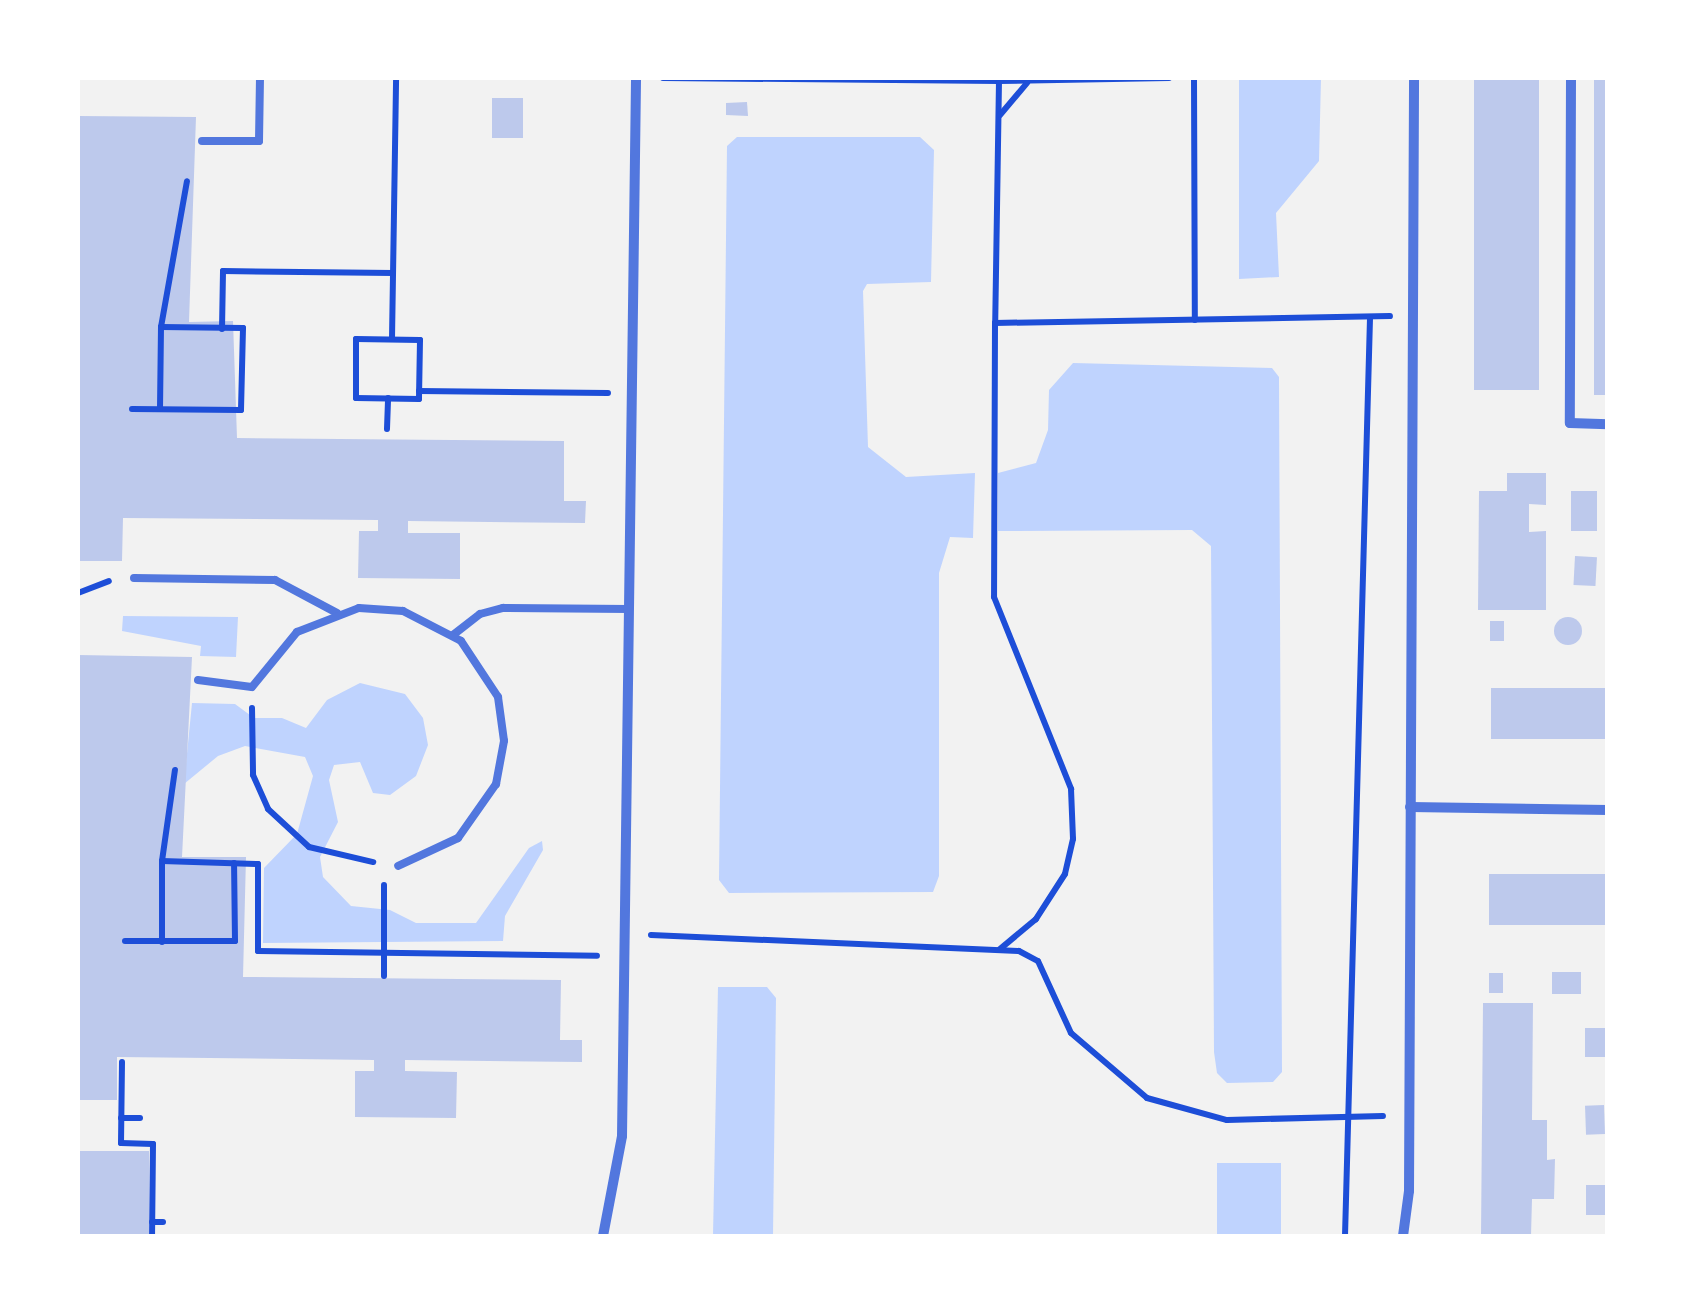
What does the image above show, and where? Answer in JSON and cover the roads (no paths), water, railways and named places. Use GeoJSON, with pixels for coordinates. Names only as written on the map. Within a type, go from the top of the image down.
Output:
{"type":"FeatureCollection","features":[{"type":"Feature","properties":{"kind":"street"},"geometry":{"type":"LineString","coordinates":[[603,1236],[622,1136],[636,78]]}},
{"type":"Feature","properties":{"kind":"street"},"geometry":{"type":"LineString","coordinates":[[1403,1236],[1408,1113],[1414,78]]}},
{"type":"Feature","properties":{"kind":"street"},"geometry":{"type":"LineString","coordinates":[[1572,78],[1570,423],[1608,424]]}},
{"type":"Feature","properties":{"kind":"street"},"geometry":{"type":"LineString","coordinates":[[1410,807],[1608,810]]}},
{"type":"Feature","properties":{"kind":"lane"},"geometry":{"type":"LineString","coordinates":[[202,141],[260,141],[260,78]]}},
{"type":"Feature","properties":{"kind":"lane"},"geometry":{"type":"LineString","coordinates":[[134,578],[275,580],[337,613]]}},
{"type":"Feature","properties":{"kind":"lane"},"geometry":{"type":"LineString","coordinates":[[453,635],[467,621],[502,608],[629,610]]}},
{"type":"Feature","properties":{"kind":"lane"},"geometry":{"type":"LineString","coordinates":[[198,680],[252,687],[280,647],[337,613],[403,611],[453,635],[476,658],[498,696],[502,763],[474,823],[440,851],[398,866]]}},
{"type":"Feature","properties":{"kind":"water"},"geometry":{"type":"Polygon","coordinates":[[[1239,78],[1321,78],[1319,161],[1276,213],[1279,277],[1239,279],[1239,78]]]}},
{"type":"Feature","properties":{"kind":"water"},"geometry":{"type":"Polygon","coordinates":[[[737,137],[920,137],[934,150],[931,282],[867,284],[863,291],[868,447],[906,477],[975,473],[973,538],[950,537],[939,573],[939,876],[933,892],[729,893],[719,880],[727,146],[737,137]]]}},
{"type":"Feature","properties":{"kind":"water"},"geometry":{"type":"Polygon","coordinates":[[[1073,363],[1272,368],[1279,377],[1282,1072],[1273,1082],[1227,1083],[1217,1073],[1214,1052],[1211,546],[1192,530],[998,531],[998,473],[1036,463],[1048,430],[1049,390],[1073,363]]]}},
{"type":"Feature","properties":{"kind":"water"},"geometry":{"type":"Polygon","coordinates":[[[123,616],[238,617],[236,657],[200,656],[201,646],[122,631],[123,616]]]}},
{"type":"Feature","properties":{"kind":"water"},"geometry":{"type":"Polygon","coordinates":[[[360,683],[405,694],[423,718],[428,745],[416,776],[390,795],[373,793],[360,762],[334,765],[329,780],[338,822],[320,857],[323,877],[351,906],[390,910],[416,923],[476,923],[529,848],[542,841],[543,850],[505,916],[503,941],[263,943],[264,868],[297,834],[313,776],[305,757],[245,746],[218,756],[184,784],[192,703],[235,704],[254,718],[282,718],[306,728],[327,700],[360,683]]]}},
{"type":"Feature","properties":{"kind":"water"},"geometry":{"type":"Polygon","coordinates":[[[718,987],[767,987],[776,998],[773,1236],[713,1236],[718,987]]]}},
{"type":"Feature","properties":{"kind":"water"},"geometry":{"type":"Polygon","coordinates":[[[1217,1163],[1281,1163],[1281,1236],[1217,1236],[1217,1163]]]}}]}
